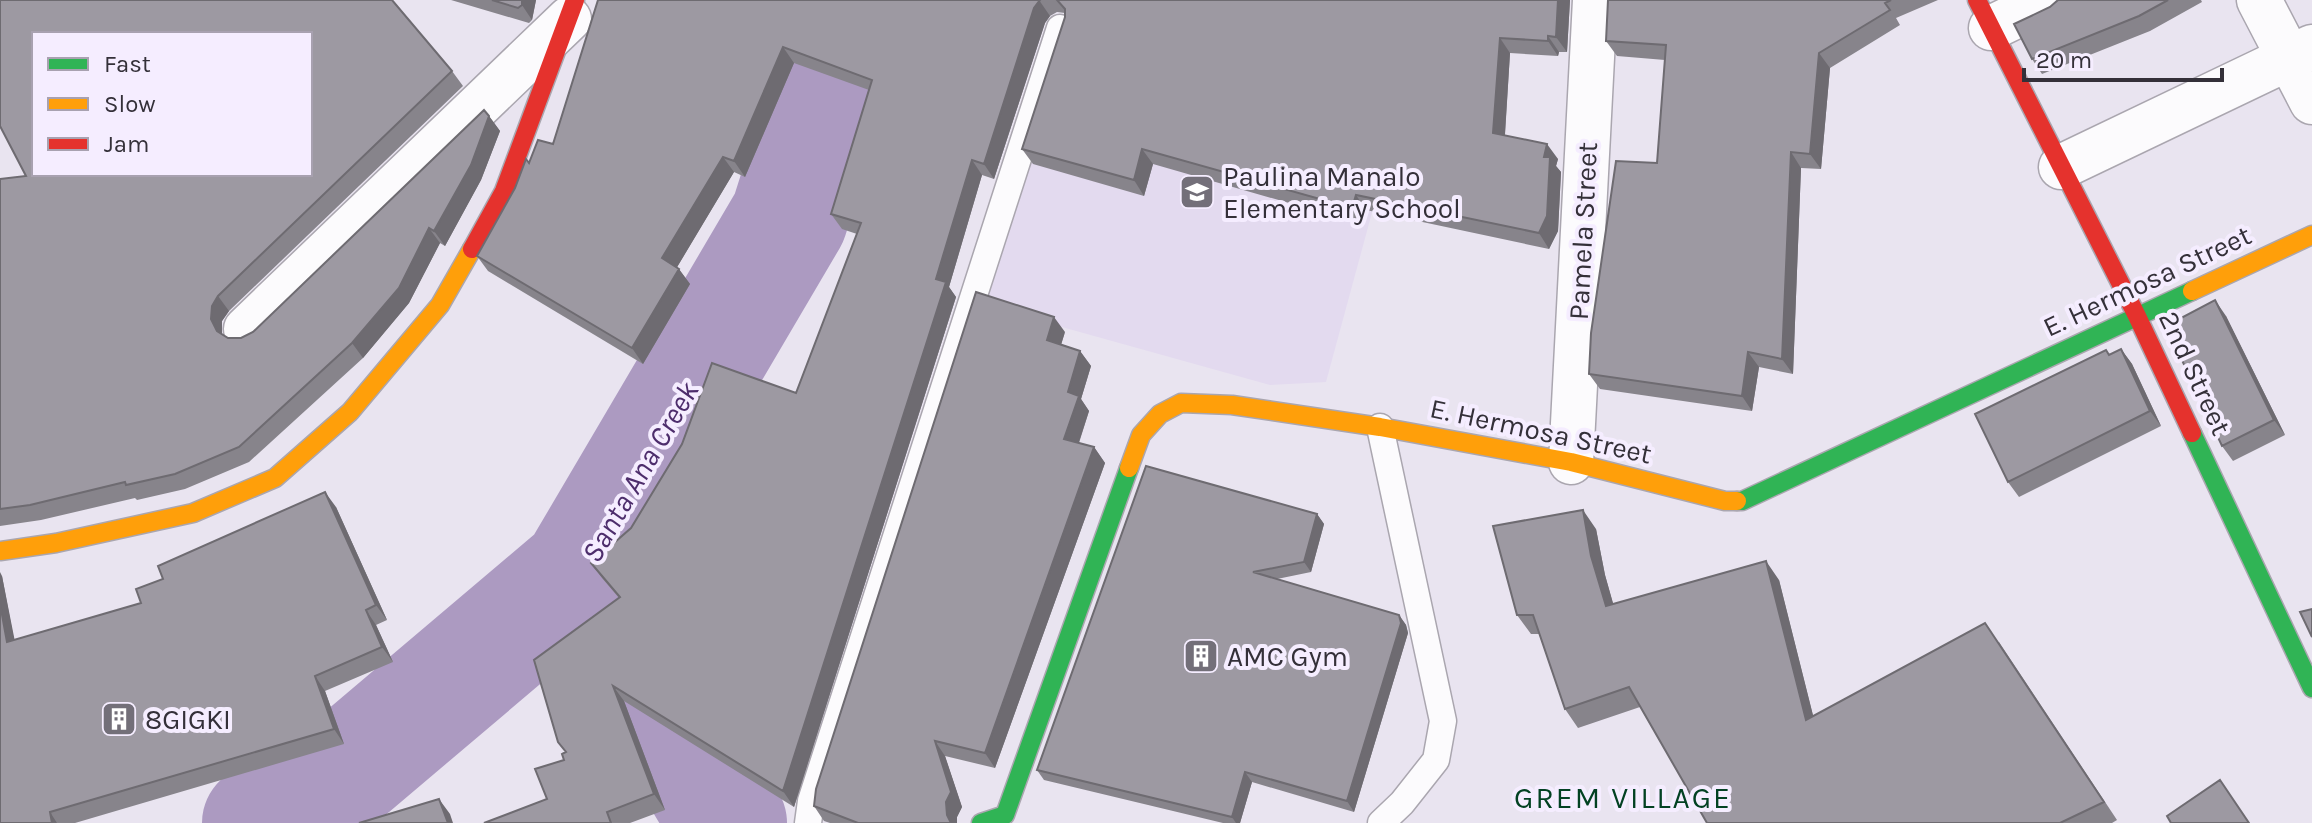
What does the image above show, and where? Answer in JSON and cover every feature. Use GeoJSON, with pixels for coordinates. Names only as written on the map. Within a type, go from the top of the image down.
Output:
{"type":"FeatureCollection","features":[{"type":"Feature","properties":{"kind":"street","name":"Pamela Street"},"geometry":{"type":"LineString","coordinates":[[1571,462],[1595,0]]}},
{"type":"Feature","properties":{"kind":"street"},"geometry":{"type":"LineString","coordinates":[[1984,14],[2049,0]]}},
{"type":"Feature","properties":{"kind":"street"},"geometry":{"type":"LineString","coordinates":[[2259,0],[2300,52],[2312,102]]}},
{"type":"Feature","properties":{"kind":"street"},"geometry":{"type":"LineString","coordinates":[[246,329],[572,10]]}},
{"type":"Feature","properties":{"kind":"street"},"geometry":{"type":"LineString","coordinates":[[0,551],[56,543],[193,513],[275,478],[350,412],[440,305],[504,191],[572,10]]}},
{"type":"Feature","properties":{"kind":"street","name":"2nd Street"},"geometry":{"type":"LineString","coordinates":[[1984,14],[2137,316],[2312,688]]}},
{"type":"Feature","properties":{"kind":"street"},"geometry":{"type":"LineString","coordinates":[[2061,167],[2300,52]]}},
{"type":"Feature","properties":{"kind":"street","name":"E. Hermosa Street"},"geometry":{"type":"LineString","coordinates":[[998,820],[1141,435],[1160,414],[1181,403],[1199,402],[1380,427],[1571,462],[1725,501],[1742,501],[2312,235]]}},
{"type":"Feature","properties":{"kind":"lane"},"geometry":{"type":"LineString","coordinates":[[808,823],[811,801],[1060,28]]}},
{"type":"Feature","properties":{"kind":"lane"},"geometry":{"type":"LineString","coordinates":[[1380,427],[1443,721],[1436,760],[1402,803],[1381,823]]}},
{"type":"Feature","properties":{"kind":"shaded area","name":"Paulina Manalo Elementary School"},"geometry":{"type":"Polygon","coordinates":[[[1087,0],[1408,80],[1326,382],[1270,385],[976,303],[1087,0]]]}},
{"type":"Feature","properties":{"kind":"building"},"geometry":{"type":"Polygon","coordinates":[[[0,0],[392,0],[452,71],[218,296],[212,306],[211,319],[217,331],[228,338],[241,338],[253,332],[484,110],[489,116],[471,165],[434,231],[429,228],[399,288],[352,343],[239,447],[175,474],[0,509],[0,179],[26,176],[0,126],[0,0]]]}},
{"type":"Feature","properties":{"kind":"building"},"geometry":{"type":"Polygon","coordinates":[[[492,0],[522,0],[522,5],[518,8],[492,0]]]}},
{"type":"Feature","properties":{"kind":"building"},"geometry":{"type":"Polygon","coordinates":[[[598,0],[1040,0],[1034,8],[984,164],[972,160],[936,279],[946,282],[783,791],[613,686],[654,794],[607,812],[611,823],[484,823],[547,799],[535,769],[564,760],[562,754],[566,752],[558,742],[534,660],[620,597],[591,563],[631,528],[682,444],[712,363],[796,393],[861,223],[831,214],[872,80],[783,47],[734,161],[723,157],[662,258],[679,269],[632,348],[477,256],[515,188],[526,159],[529,163],[538,140],[553,144],[598,0]]]}},
{"type":"Feature","properties":{"kind":"building"},"geometry":{"type":"Polygon","coordinates":[[[1057,0],[1558,0],[1556,37],[1548,36],[1548,41],[1500,38],[1493,133],[1547,144],[1544,157],[1550,157],[1547,216],[1539,233],[1356,195],[1352,208],[1142,149],[1134,180],[1022,149],[1065,17],[1065,9],[1057,0]]]}},
{"type":"Feature","properties":{"kind":"building"},"geometry":{"type":"Polygon","coordinates":[[[1608,0],[1891,0],[1885,3],[1890,10],[1819,53],[1810,154],[1791,152],[1782,359],[1748,352],[1742,396],[1589,374],[1591,333],[1616,161],[1657,163],[1666,45],[1606,41],[1608,0]]]}},
{"type":"Feature","properties":{"kind":"building"},"geometry":{"type":"Polygon","coordinates":[[[2058,0],[2168,0],[2139,16],[2032,59],[2014,24],[2058,0]]]}},
{"type":"Feature","properties":{"kind":"building"},"geometry":{"type":"Polygon","coordinates":[[[976,292],[1054,317],[1047,340],[1080,351],[1068,392],[1079,396],[1064,439],[1094,447],[985,753],[935,741],[951,792],[946,802],[951,823],[858,823],[814,806],[816,789],[976,292]]]}},
{"type":"Feature","properties":{"kind":"building"},"geometry":{"type":"Polygon","coordinates":[[[2215,300],[2274,420],[2222,446],[2166,326],[2215,300]]]}},
{"type":"Feature","properties":{"kind":"building"},"geometry":{"type":"Polygon","coordinates":[[[2121,349],[2150,411],[2008,482],[1975,414],[2106,350],[2109,355],[2121,349]]]}},
{"type":"Feature","properties":{"kind":"building","name":"AMC Gym"},"geometry":{"type":"Polygon","coordinates":[[[1146,466],[1317,514],[1304,562],[1253,572],[1399,615],[1401,623],[1347,801],[1245,772],[1232,817],[1037,770],[1146,466]]]}},
{"type":"Feature","properties":{"kind":"building"},"geometry":{"type":"Polygon","coordinates":[[[325,492],[376,605],[366,610],[382,647],[315,676],[334,729],[50,812],[52,823],[0,823],[0,604],[7,642],[141,603],[136,589],[163,579],[158,566],[325,492]]]}},
{"type":"Feature","properties":{"kind":"building"},"geometry":{"type":"Polygon","coordinates":[[[1583,510],[1591,556],[1606,606],[1766,561],[1806,720],[1985,623],[2104,802],[2060,823],[1707,823],[1629,687],[1565,709],[1533,615],[1517,615],[1493,526],[1583,510]]]}},
{"type":"Feature","properties":{"kind":"building"},"geometry":{"type":"Polygon","coordinates":[[[2312,609],[2312,637],[2300,612],[2312,609]]]}},
{"type":"Feature","properties":{"kind":"building"},"geometry":{"type":"Polygon","coordinates":[[[2220,780],[2249,823],[2171,823],[2167,816],[2220,780]]]}},
{"type":"Feature","properties":{"kind":"building"},"geometry":{"type":"Polygon","coordinates":[[[439,799],[448,823],[359,823],[439,799]]]}},
{"type":"Feature","properties":{"kind":"waterway","name":"Santa Ana Creek"},"geometry":{"type":"LineString","coordinates":[[261,823],[351,767],[580,573],[789,218],[858,0]]}},
{"type":"Feature","properties":{"kind":"waterway"},"geometry":{"type":"LineString","coordinates":[[591,593],[728,823]]}},
{"type":"Feature","properties":{"kind":"traffic: fast"},"geometry":{"type":"LineString","coordinates":[[1737,501],[2192,291]]}},
{"type":"Feature","properties":{"kind":"traffic: fast"},"geometry":{"type":"LineString","coordinates":[[2192,433],[2312,688]]}},
{"type":"Feature","properties":{"kind":"traffic: fast"},"geometry":{"type":"LineString","coordinates":[[981,823],[1005,815],[1129,468]]}},
{"type":"Feature","properties":{"kind":"traffic: slow"},"geometry":{"type":"LineString","coordinates":[[2192,291],[2312,235]]}},
{"type":"Feature","properties":{"kind":"traffic: slow"},"geometry":{"type":"LineString","coordinates":[[0,551],[56,543],[193,513],[275,478],[350,412],[440,305],[472,249]]}},
{"type":"Feature","properties":{"kind":"traffic: slow"},"geometry":{"type":"LineString","coordinates":[[1129,468],[1141,435],[1160,414],[1181,403],[1232,405],[1380,427],[1571,462],[1725,501],[1737,501]]}},
{"type":"Feature","properties":{"kind":"traffic: jam"},"geometry":{"type":"LineString","coordinates":[[472,249],[504,191],[575,0]]}},
{"type":"Feature","properties":{"kind":"traffic: jam"},"geometry":{"type":"LineString","coordinates":[[1977,0],[2137,316],[2192,433]]}},
{"type":"Feature","properties":{"kind":"place","name":"Paulina Manalo Elementary School"},"geometry":{"type":"Point","coordinates":[1197,192]}},
{"type":"Feature","properties":{"kind":"place","name":"AMC Gym"},"geometry":{"type":"Point","coordinates":[1201,656]}},
{"type":"Feature","properties":{"kind":"place","name":"8GIGKI"},"geometry":{"type":"Point","coordinates":[119,719]}},
{"type":"Feature","properties":{"kind":"district","name":"GREM VILLAGE"},"geometry":{"type":"Point","coordinates":[1623,798]}}]}
